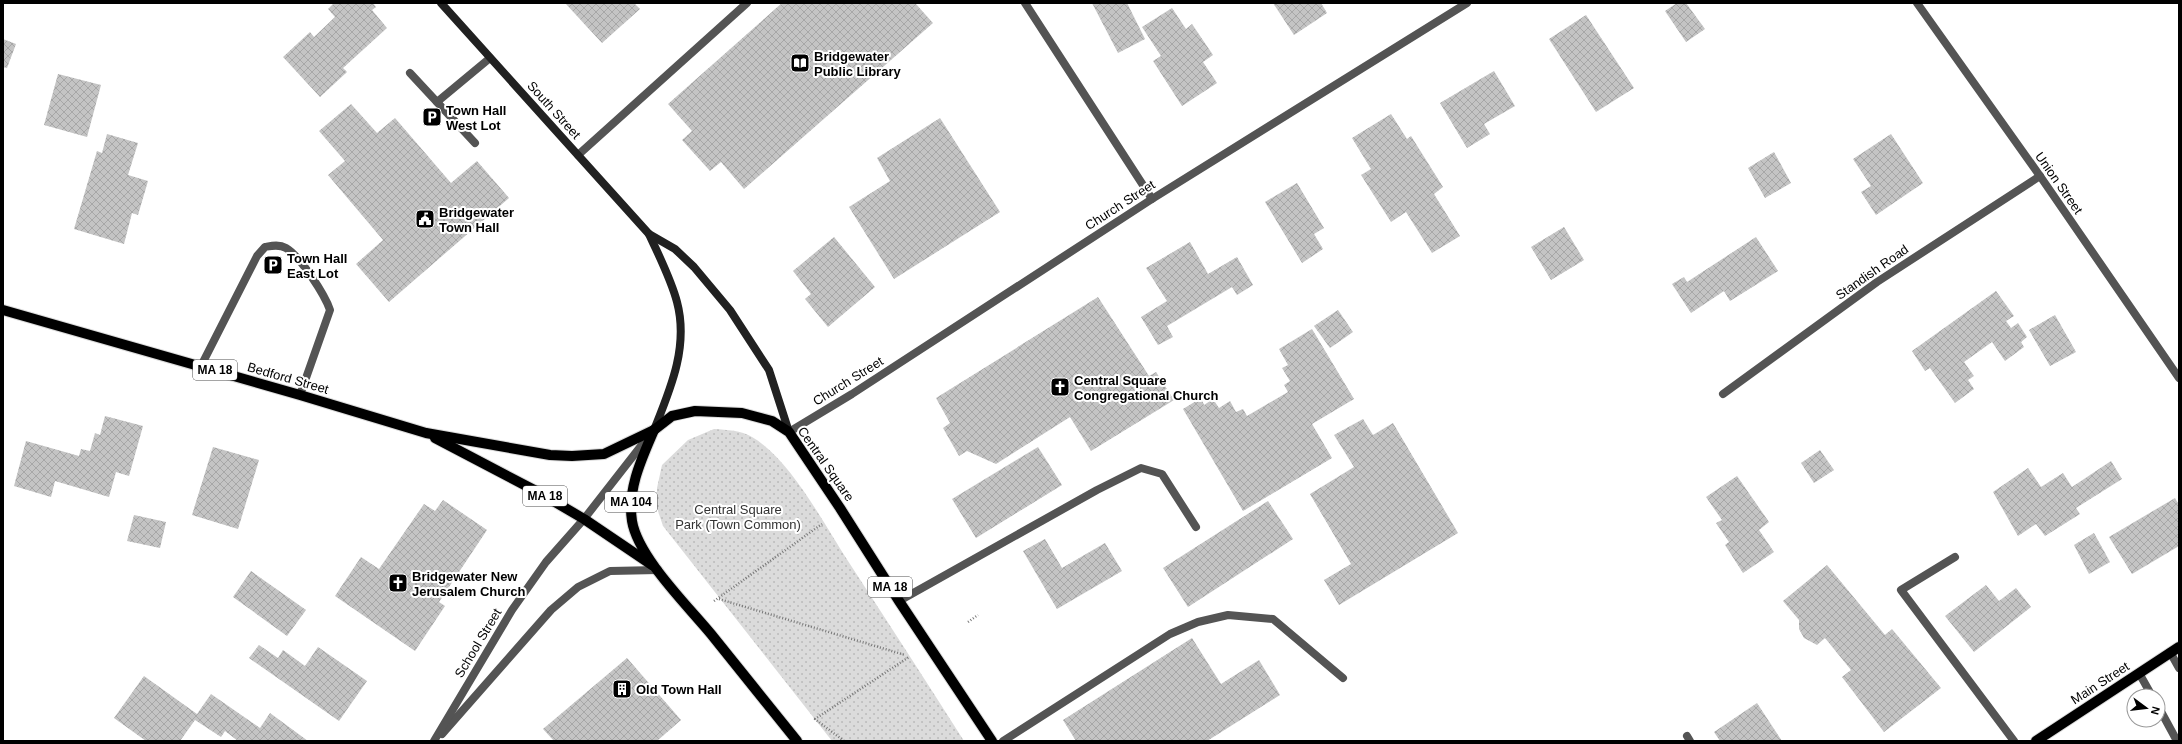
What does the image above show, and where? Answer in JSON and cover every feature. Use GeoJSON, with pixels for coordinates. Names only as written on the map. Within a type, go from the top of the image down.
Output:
{"type":"FeatureCollection","features":[{"type":"Feature","properties":{"kind":"main road","name":"South Street"},"geometry":{"type":"LineString","coordinates":[[441,3],[650,234],[675,250],[694,267],[734,315],[769,370],[789,432]]}},
{"type":"Feature","properties":{"kind":"main road","name":"South Street"},"geometry":{"type":"LineString","coordinates":[[650,234],[669,277],[677,303],[680,323],[678,362],[672,386],[654,430]]}},
{"type":"Feature","properties":{"kind":"main road","name":"Bedford Street"},"geometry":{"type":"LineString","coordinates":[[3,310],[201,366],[426,433],[550,456],[604,454],[654,430]]}},
{"type":"Feature","properties":{"kind":"main road","name":"Central Square"},"geometry":{"type":"LineString","coordinates":[[654,430],[672,416],[695,411],[719,411],[742,413],[772,421],[789,432],[992,741]]}},
{"type":"Feature","properties":{"kind":"main road","name":"MA 104"},"geometry":{"type":"LineString","coordinates":[[654,430],[634,482],[631,502],[632,520],[636,536],[658,570]]}},
{"type":"Feature","properties":{"kind":"main road","name":"Bedford Street"},"geometry":{"type":"LineString","coordinates":[[426,433],[538,492],[584,519],[658,570]]}},
{"type":"Feature","properties":{"kind":"main road","name":"MA 18"},"geometry":{"type":"LineString","coordinates":[[658,570],[797,741]]}},
{"type":"Feature","properties":{"kind":"main road","name":"Main Street"},"geometry":{"type":"LineString","coordinates":[[2036,741],[2175,650]]}},
{"type":"Feature","properties":{"kind":"street"},"geometry":{"type":"LineString","coordinates":[[578,155],[748,3]]}},
{"type":"Feature","properties":{"kind":"street"},"geometry":{"type":"LineString","coordinates":[[1025,3],[1152,199]]}},
{"type":"Feature","properties":{"kind":"street","name":"Church Street"},"geometry":{"type":"LineString","coordinates":[[789,432],[859,390],[1152,199],[1467,3]]}},
{"type":"Feature","properties":{"kind":"street","name":"Union Street"},"geometry":{"type":"LineString","coordinates":[[1917,3],[2040,176],[2179,378]]}},
{"type":"Feature","properties":{"kind":"street"},"geometry":{"type":"LineString","coordinates":[[437,102],[490,58]]}},
{"type":"Feature","properties":{"kind":"street"},"geometry":{"type":"LineString","coordinates":[[410,73],[475,143]]}},
{"type":"Feature","properties":{"kind":"street","name":"Standish Road"},"geometry":{"type":"LineString","coordinates":[[1723,394],[1877,282],[2040,176]]}},
{"type":"Feature","properties":{"kind":"street"},"geometry":{"type":"LineString","coordinates":[[201,366],[257,256],[265,247],[274,245],[285,247],[294,254],[327,301],[330,310],[300,395]]}},
{"type":"Feature","properties":{"kind":"street","name":"School Street"},"geometry":{"type":"LineString","coordinates":[[435,741],[512,610],[546,562],[584,519],[654,430]]}},
{"type":"Feature","properties":{"kind":"street"},"geometry":{"type":"LineString","coordinates":[[899,601],[1062,509],[1141,468],[1162,474],[1196,527]]}},
{"type":"Feature","properties":{"kind":"street"},"geometry":{"type":"LineString","coordinates":[[1954,557],[1901,590],[2014,741]]}},
{"type":"Feature","properties":{"kind":"street","name":"School Street"},"geometry":{"type":"LineString","coordinates":[[435,741],[551,610],[578,587],[610,572],[658,570]]}},
{"type":"Feature","properties":{"kind":"street"},"geometry":{"type":"LineString","coordinates":[[1003,741],[1170,634],[1198,622],[1228,615],[1273,619],[1342,678]]}},
{"type":"Feature","properties":{"kind":"street"},"geometry":{"type":"LineString","coordinates":[[2175,650],[2179,668]]}},
{"type":"Feature","properties":{"kind":"street"},"geometry":{"type":"LineString","coordinates":[[2140,673],[2148,688]]}},
{"type":"Feature","properties":{"kind":"street"},"geometry":{"type":"LineString","coordinates":[[2166,720],[2178,741]]}},
{"type":"Feature","properties":{"kind":"path"},"geometry":{"type":"LineString","coordinates":[[692,611],[719,599],[824,523],[840,508]]}},
{"type":"Feature","properties":{"kind":"path"},"geometry":{"type":"LineString","coordinates":[[719,599],[911,656],[815,718],[844,741]]}},
{"type":"Feature","properties":{"kind":"path"},"geometry":{"type":"LineString","coordinates":[[968,622],[978,615]]}},
{"type":"Feature","properties":{"kind":"green space","name":"Central Square Park (Town Common)"},"geometry":{"type":"Polygon","coordinates":[[[714,429],[739,432],[752,437],[780,460],[793,476],[964,741],[832,741],[663,526],[657,508],[657,488],[662,465],[688,440],[714,429]]]}},
{"type":"Feature","properties":{"kind":"building"},"geometry":{"type":"Polygon","coordinates":[[[334,3],[373,3],[376,7],[372,10],[387,28],[343,68],[347,72],[320,97],[283,57],[310,32],[314,37],[335,17],[328,9],[334,3]]]}},
{"type":"Feature","properties":{"kind":"building"},"geometry":{"type":"Polygon","coordinates":[[[565,3],[634,3],[640,9],[602,43],[565,3]]]}},
{"type":"Feature","properties":{"kind":"building","name":"Bridgewater Public Library"},"geometry":{"type":"Polygon","coordinates":[[[782,3],[915,3],[933,23],[744,189],[721,162],[710,171],[682,140],[692,131],[668,104],[782,3]]]}},
{"type":"Feature","properties":{"kind":"building"},"geometry":{"type":"Polygon","coordinates":[[[1092,3],[1127,3],[1145,39],[1118,53],[1092,3]]]}},
{"type":"Feature","properties":{"kind":"building"},"geometry":{"type":"Polygon","coordinates":[[[1273,3],[1321,3],[1327,13],[1294,35],[1273,3]]]}},
{"type":"Feature","properties":{"kind":"building"},"geometry":{"type":"Polygon","coordinates":[[[1677,3],[1686,3],[1705,29],[1686,42],[1665,11],[1677,3]]]}},
{"type":"Feature","properties":{"kind":"building"},"geometry":{"type":"Polygon","coordinates":[[[1172,8],[1186,29],[1192,24],[1213,55],[1203,62],[1217,83],[1182,106],[1153,61],[1161,56],[1142,27],[1172,8]]]}},
{"type":"Feature","properties":{"kind":"building"},"geometry":{"type":"Polygon","coordinates":[[[1586,15],[1634,88],[1596,112],[1549,39],[1586,15]]]}},
{"type":"Feature","properties":{"kind":"building"},"geometry":{"type":"Polygon","coordinates":[[[3,39],[16,44],[7,68],[3,67],[3,39]]]}},
{"type":"Feature","properties":{"kind":"building"},"geometry":{"type":"Polygon","coordinates":[[[1494,71],[1515,106],[1484,124],[1490,134],[1467,148],[1440,103],[1494,71]]]}},
{"type":"Feature","properties":{"kind":"building"},"geometry":{"type":"Polygon","coordinates":[[[58,74],[101,85],[87,137],[44,125],[58,74]]]}},
{"type":"Feature","properties":{"kind":"building","name":"Bridgewater Town Hall"},"geometry":{"type":"Polygon","coordinates":[[[351,104],[377,133],[395,118],[451,183],[477,161],[509,198],[389,302],[356,264],[383,240],[328,175],[345,161],[319,131],[351,104]]]}},
{"type":"Feature","properties":{"kind":"building"},"geometry":{"type":"Polygon","coordinates":[[[1391,114],[1407,139],[1411,136],[1443,187],[1434,194],[1460,236],[1432,253],[1406,212],[1391,222],[1361,175],[1371,169],[1352,138],[1391,114]]]}},
{"type":"Feature","properties":{"kind":"building"},"geometry":{"type":"Polygon","coordinates":[[[940,118],[1000,212],[894,279],[849,207],[890,181],[877,158],[940,118]]]}},
{"type":"Feature","properties":{"kind":"building"},"geometry":{"type":"Polygon","coordinates":[[[107,134],[138,143],[128,175],[148,181],[138,215],[132,213],[124,244],[74,229],[97,151],[102,153],[107,134]]]}},
{"type":"Feature","properties":{"kind":"building"},"geometry":{"type":"Polygon","coordinates":[[[1891,134],[1923,183],[1876,215],[1861,192],[1871,186],[1853,159],[1891,134]]]}},
{"type":"Feature","properties":{"kind":"building"},"geometry":{"type":"Polygon","coordinates":[[[1774,152],[1791,183],[1765,198],[1748,168],[1774,152]]]}},
{"type":"Feature","properties":{"kind":"building"},"geometry":{"type":"Polygon","coordinates":[[[1297,183],[1324,228],[1314,234],[1323,249],[1302,263],[1265,202],[1297,183]]]}},
{"type":"Feature","properties":{"kind":"building"},"geometry":{"type":"Polygon","coordinates":[[[1564,227],[1584,260],[1551,280],[1531,247],[1564,227]]]}},
{"type":"Feature","properties":{"kind":"building"},"geometry":{"type":"Polygon","coordinates":[[[834,237],[875,287],[828,327],[805,299],[811,294],[793,271],[834,237]]]}},
{"type":"Feature","properties":{"kind":"building"},"geometry":{"type":"Polygon","coordinates":[[[1756,237],[1778,271],[1730,301],[1724,291],[1691,313],[1672,284],[1684,277],[1687,282],[1756,237]]]}},
{"type":"Feature","properties":{"kind":"building"},"geometry":{"type":"Polygon","coordinates":[[[1190,242],[1208,274],[1237,257],[1253,285],[1237,295],[1232,287],[1167,326],[1173,337],[1158,345],[1141,317],[1167,301],[1146,268],[1190,242]]]}},
{"type":"Feature","properties":{"kind":"building"},"geometry":{"type":"Polygon","coordinates":[[[1996,291],[2014,316],[2006,321],[2011,328],[2018,323],[2027,337],[2021,342],[2024,347],[2005,361],[1992,342],[1964,362],[1974,376],[1968,380],[1974,389],[1955,403],[1930,368],[1925,371],[1912,351],[1996,291]]]}},
{"type":"Feature","properties":{"kind":"building","name":"Central Square Congregational Church"},"geometry":{"type":"Polygon","coordinates":[[[1098,297],[1149,376],[1156,372],[1174,400],[1091,451],[1070,417],[996,464],[967,451],[959,456],[943,428],[950,423],[936,398],[1098,297]]]}},
{"type":"Feature","properties":{"kind":"building"},"geometry":{"type":"Polygon","coordinates":[[[1338,310],[1353,332],[1330,348],[1314,326],[1338,310]]]}},
{"type":"Feature","properties":{"kind":"building"},"geometry":{"type":"Polygon","coordinates":[[[2055,315],[2076,352],[2050,366],[2029,330],[2055,315]]]}},
{"type":"Feature","properties":{"kind":"building"},"geometry":{"type":"Polygon","coordinates":[[[1312,329],[1354,399],[1312,424],[1332,458],[1243,511],[1183,409],[1201,398],[1204,405],[1213,399],[1219,408],[1230,401],[1236,412],[1243,409],[1247,416],[1288,392],[1284,385],[1290,381],[1282,368],[1288,365],[1279,349],[1312,329]]]}},
{"type":"Feature","properties":{"kind":"building"},"geometry":{"type":"Polygon","coordinates":[[[105,416],[143,426],[129,476],[116,472],[109,497],[55,481],[51,497],[14,486],[26,441],[79,456],[81,449],[90,451],[95,433],[100,435],[105,416]]]}},
{"type":"Feature","properties":{"kind":"building"},"geometry":{"type":"Polygon","coordinates":[[[1363,419],[1373,435],[1393,423],[1458,533],[1339,605],[1324,580],[1351,564],[1310,494],[1354,467],[1334,435],[1363,419]]]}},
{"type":"Feature","properties":{"kind":"building"},"geometry":{"type":"Polygon","coordinates":[[[213,447],[259,460],[238,529],[192,515],[213,447]]]}},
{"type":"Feature","properties":{"kind":"building"},"geometry":{"type":"Polygon","coordinates":[[[1038,447],[1062,485],[976,538],[952,499],[1038,447]]]}},
{"type":"Feature","properties":{"kind":"building"},"geometry":{"type":"Polygon","coordinates":[[[1820,450],[1834,470],[1814,483],[1801,463],[1820,450]]]}},
{"type":"Feature","properties":{"kind":"building"},"geometry":{"type":"Polygon","coordinates":[[[2111,461],[2122,479],[2076,508],[2080,514],[2045,536],[2036,524],[2018,536],[1993,492],[2028,468],[2041,487],[2063,473],[2072,487],[2111,461]]]}},
{"type":"Feature","properties":{"kind":"building"},"geometry":{"type":"Polygon","coordinates":[[[1737,476],[1769,522],[1759,530],[1774,552],[1743,573],[1725,545],[1729,542],[1716,523],[1722,520],[1706,497],[1737,476]]]}},
{"type":"Feature","properties":{"kind":"building"},"geometry":{"type":"Polygon","coordinates":[[[2175,498],[2179,505],[2179,546],[2132,574],[2109,537],[2175,498]]]}},
{"type":"Feature","properties":{"kind":"building","name":"Bridgewater New Jerusalem Church"},"geometry":{"type":"Polygon","coordinates":[[[443,500],[487,530],[439,602],[445,606],[415,651],[335,596],[361,557],[379,569],[424,504],[435,511],[443,500]]]}},
{"type":"Feature","properties":{"kind":"building"},"geometry":{"type":"Polygon","coordinates":[[[1268,501],[1293,539],[1188,607],[1163,568],[1268,501]]]}},
{"type":"Feature","properties":{"kind":"building"},"geometry":{"type":"Polygon","coordinates":[[[134,515],[166,522],[160,548],[127,541],[134,515]]]}},
{"type":"Feature","properties":{"kind":"building"},"geometry":{"type":"Polygon","coordinates":[[[2094,533],[2110,562],[2089,574],[2074,545],[2094,533]]]}},
{"type":"Feature","properties":{"kind":"building"},"geometry":{"type":"Polygon","coordinates":[[[1045,539],[1062,568],[1105,543],[1122,571],[1057,609],[1023,551],[1045,539]]]}},
{"type":"Feature","properties":{"kind":"building"},"geometry":{"type":"Polygon","coordinates":[[[1827,565],[1885,635],[1892,629],[1941,688],[1884,732],[1842,677],[1851,670],[1825,638],[1817,645],[1804,638],[1799,629],[1799,620],[1783,601],[1827,565]]]}},
{"type":"Feature","properties":{"kind":"building"},"geometry":{"type":"Polygon","coordinates":[[[251,571],[306,610],[287,636],[233,597],[251,571]]]}},
{"type":"Feature","properties":{"kind":"building"},"geometry":{"type":"Polygon","coordinates":[[[1986,585],[1999,601],[2016,588],[2031,607],[1974,652],[1945,616],[1986,585]]]}},
{"type":"Feature","properties":{"kind":"building"},"geometry":{"type":"Polygon","coordinates":[[[1192,638],[1221,684],[1259,660],[1280,695],[1207,741],[1076,741],[1063,720],[1192,638]]]}},
{"type":"Feature","properties":{"kind":"building"},"geometry":{"type":"Polygon","coordinates":[[[259,645],[278,658],[283,650],[305,666],[318,647],[367,681],[339,721],[249,658],[259,645]]]}},
{"type":"Feature","properties":{"kind":"building","name":"Old Town Hall"},"geometry":{"type":"Polygon","coordinates":[[[627,658],[681,720],[657,741],[554,741],[543,729],[627,658]]]}},
{"type":"Feature","properties":{"kind":"building"},"geometry":{"type":"Polygon","coordinates":[[[144,676],[197,714],[211,694],[260,728],[270,713],[308,741],[238,741],[225,731],[221,737],[195,720],[180,741],[146,741],[114,718],[144,676]]]}},
{"type":"Feature","properties":{"kind":"building"},"geometry":{"type":"Polygon","coordinates":[[[1757,703],[1782,741],[1720,741],[1714,732],[1757,703]]]}},
{"type":"Feature","properties":{"kind":"place","name":"Bridgewater Public Library"},"geometry":{"type":"Point","coordinates":[800,63]}},
{"type":"Feature","properties":{"kind":"place","name":"Town Hall West Lot"},"geometry":{"type":"Point","coordinates":[432,117]}},
{"type":"Feature","properties":{"kind":"place","name":"Bridgewater Town Hall"},"geometry":{"type":"Point","coordinates":[425,219]}},
{"type":"Feature","properties":{"kind":"place","name":"Town Hall East Lot"},"geometry":{"type":"Point","coordinates":[273,265]}},
{"type":"Feature","properties":{"kind":"place","name":"Central Square Congregational Church"},"geometry":{"type":"Point","coordinates":[1060,387]}},
{"type":"Feature","properties":{"kind":"place","name":"Bridgewater New Jerusalem Church"},"geometry":{"type":"Point","coordinates":[398,583]}},
{"type":"Feature","properties":{"kind":"place","name":"Old Town Hall"},"geometry":{"type":"Point","coordinates":[622,689]}}]}
